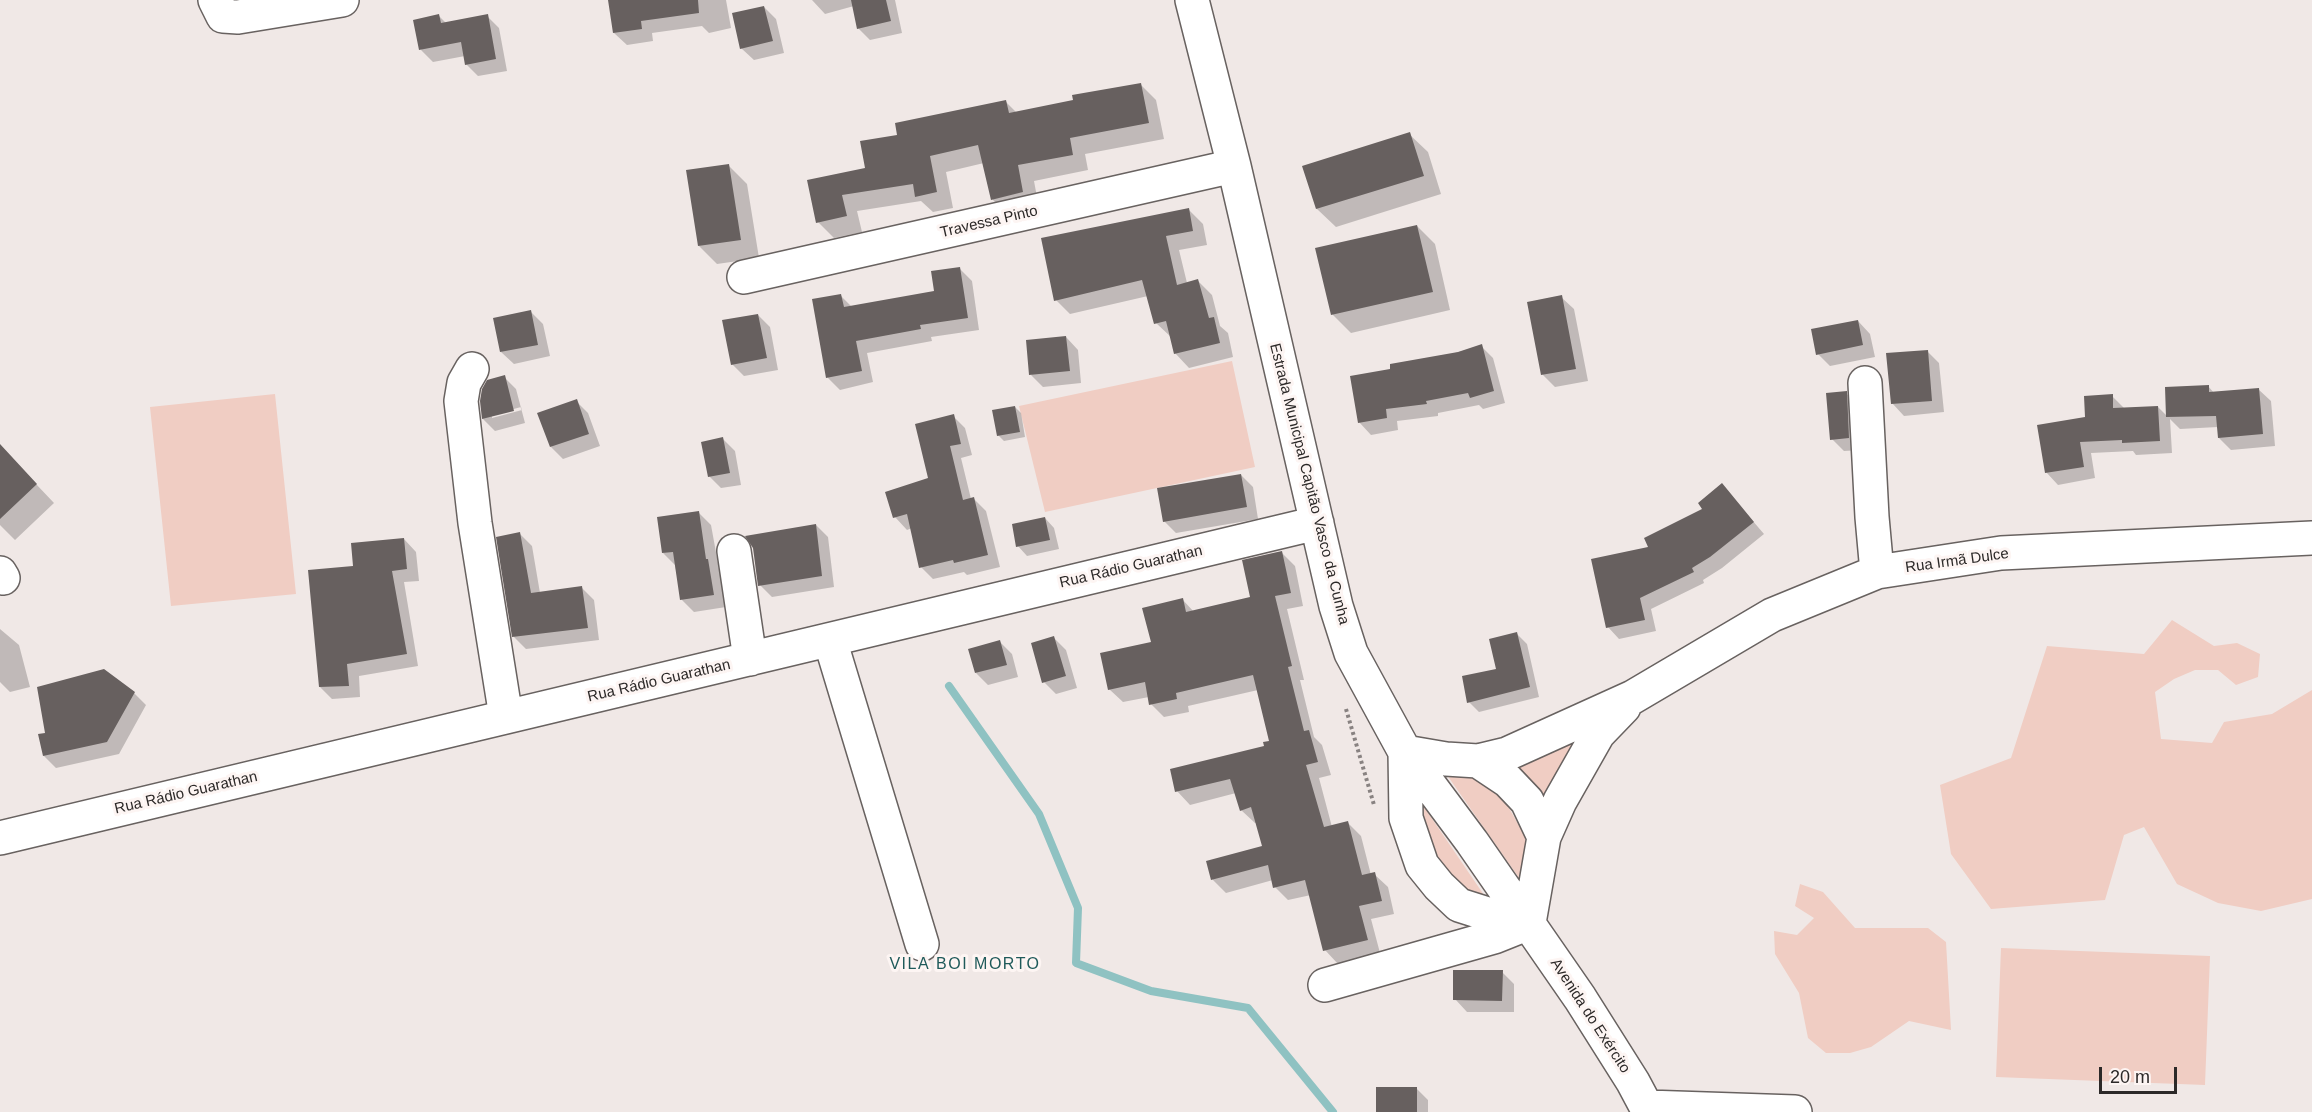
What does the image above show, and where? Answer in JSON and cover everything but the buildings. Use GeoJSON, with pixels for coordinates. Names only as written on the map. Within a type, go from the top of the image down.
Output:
{"type":"FeatureCollection","features":[{"type":"Feature","properties":{"kind":"street"},"geometry":{"type":"LineString","coordinates":[[226,9],[342,0]]}},
{"type":"Feature","properties":{"kind":"street","name":"Estrada Municipal Capitão Vasco da Cunha"},"geometry":{"type":"LineString","coordinates":[[1192,0],[1234,166],[1336,606],[1351,652],[1405,752],[1528,923]]}},
{"type":"Feature","properties":{"kind":"street","name":"Travessa Pinto"},"geometry":{"type":"LineString","coordinates":[[744,277],[1234,166]]}},
{"type":"Feature","properties":{"kind":"street"},"geometry":{"type":"LineString","coordinates":[[472,369],[464,383],[460,400],[475,523],[506,717]]}},
{"type":"Feature","properties":{"kind":"street"},"geometry":{"type":"LineString","coordinates":[[1865,383],[1877,572]]}},
{"type":"Feature","properties":{"kind":"street","name":"Rua Rádio Guarathan"},"geometry":{"type":"LineString","coordinates":[[0,838],[1317,523]]}},
{"type":"Feature","properties":{"kind":"street","name":"Rua Irmã Dulce"},"geometry":{"type":"LineString","coordinates":[[1405,752],[1446,759],[1478,761],[1507,754],[1633,697],[1772,615],[1877,572],[2001,553],[2312,538]]}},
{"type":"Feature","properties":{"kind":"street"},"geometry":{"type":"LineString","coordinates":[[734,551],[750,659]]}},
{"type":"Feature","properties":{"kind":"street"},"geometry":{"type":"LineString","coordinates":[[830,639],[922,945]]}},
{"type":"Feature","properties":{"kind":"street","name":"Rua Irmã Dulce"},"geometry":{"type":"LineString","coordinates":[[1528,923],[1545,837],[1577,768],[1598,734],[1633,697]]}},
{"type":"Feature","properties":{"kind":"street"},"geometry":{"type":"LineString","coordinates":[[1405,752],[1406,818],[1422,865],[1459,905],[1500,918],[1528,923]]}},
{"type":"Feature","properties":{"kind":"street"},"geometry":{"type":"LineString","coordinates":[[1478,761],[1508,781],[1527,801],[1545,837]]}},
{"type":"Feature","properties":{"kind":"street"},"geometry":{"type":"LineString","coordinates":[[1325,985],[1494,937],[1528,923]]}},
{"type":"Feature","properties":{"kind":"street","name":"Avenida do Exército"},"geometry":{"type":"LineString","coordinates":[[1528,923],[1586,1008],[1648,1109]]}},
{"type":"Feature","properties":{"kind":"street"},"geometry":{"type":"LineString","coordinates":[[1648,1109],[1795,1112]]}},
{"type":"Feature","properties":{"kind":"shaded area"},"geometry":{"type":"Polygon","coordinates":[[[1232,361],[1255,467],[1045,512],[1019,406],[1232,361]]]}},
{"type":"Feature","properties":{"kind":"shaded area"},"geometry":{"type":"Polygon","coordinates":[[[275,394],[296,594],[171,606],[150,407],[275,394]]]}},
{"type":"Feature","properties":{"kind":"shaded area"},"geometry":{"type":"Polygon","coordinates":[[[2172,620],[2214,646],[2237,643],[2260,654],[2258,677],[2236,685],[2218,670],[2195,670],[2174,679],[2155,692],[2161,739],[2212,743],[2224,722],[2272,714],[2312,690],[2312,899],[2261,911],[2218,903],[2177,884],[2144,827],[2124,835],[2105,900],[1991,909],[1951,854],[1940,785],[2011,758],[2047,646],[2144,654],[2172,620]]]}},
{"type":"Feature","properties":{"kind":"shaded area"},"geometry":{"type":"Polygon","coordinates":[[[1590,726],[1541,809],[1505,767],[1590,726]]]}},
{"type":"Feature","properties":{"kind":"shaded area"},"geometry":{"type":"Polygon","coordinates":[[[1447,775],[1478,775],[1502,796],[1525,836],[1526,859],[1519,878],[1447,775]]]}},
{"type":"Feature","properties":{"kind":"shaded area"},"geometry":{"type":"Polygon","coordinates":[[[1422,804],[1486,898],[1474,901],[1431,859],[1418,820],[1422,804]]]}},
{"type":"Feature","properties":{"kind":"shaded area"},"geometry":{"type":"Polygon","coordinates":[[[1800,884],[1823,892],[1855,928],[1928,928],[1946,942],[1951,1030],[1909,1021],[1871,1047],[1850,1053],[1826,1053],[1808,1038],[1799,993],[1775,954],[1774,931],[1797,935],[1814,918],[1795,906],[1800,884]]]}},
{"type":"Feature","properties":{"kind":"shaded area"},"geometry":{"type":"Polygon","coordinates":[[[2001,948],[2210,956],[2205,1085],[1996,1077],[2001,948]]]}},
{"type":"Feature","properties":{"kind":"waterway"},"geometry":{"type":"LineString","coordinates":[[949,686],[1039,814],[1078,908],[1076,963],[1151,991],[1248,1008],[1333,1112]]}},
{"type":"Feature","properties":{"kind":"district","name":"VILA BOI MORTO"},"geometry":{"type":"Point","coordinates":[965,965]}}]}
